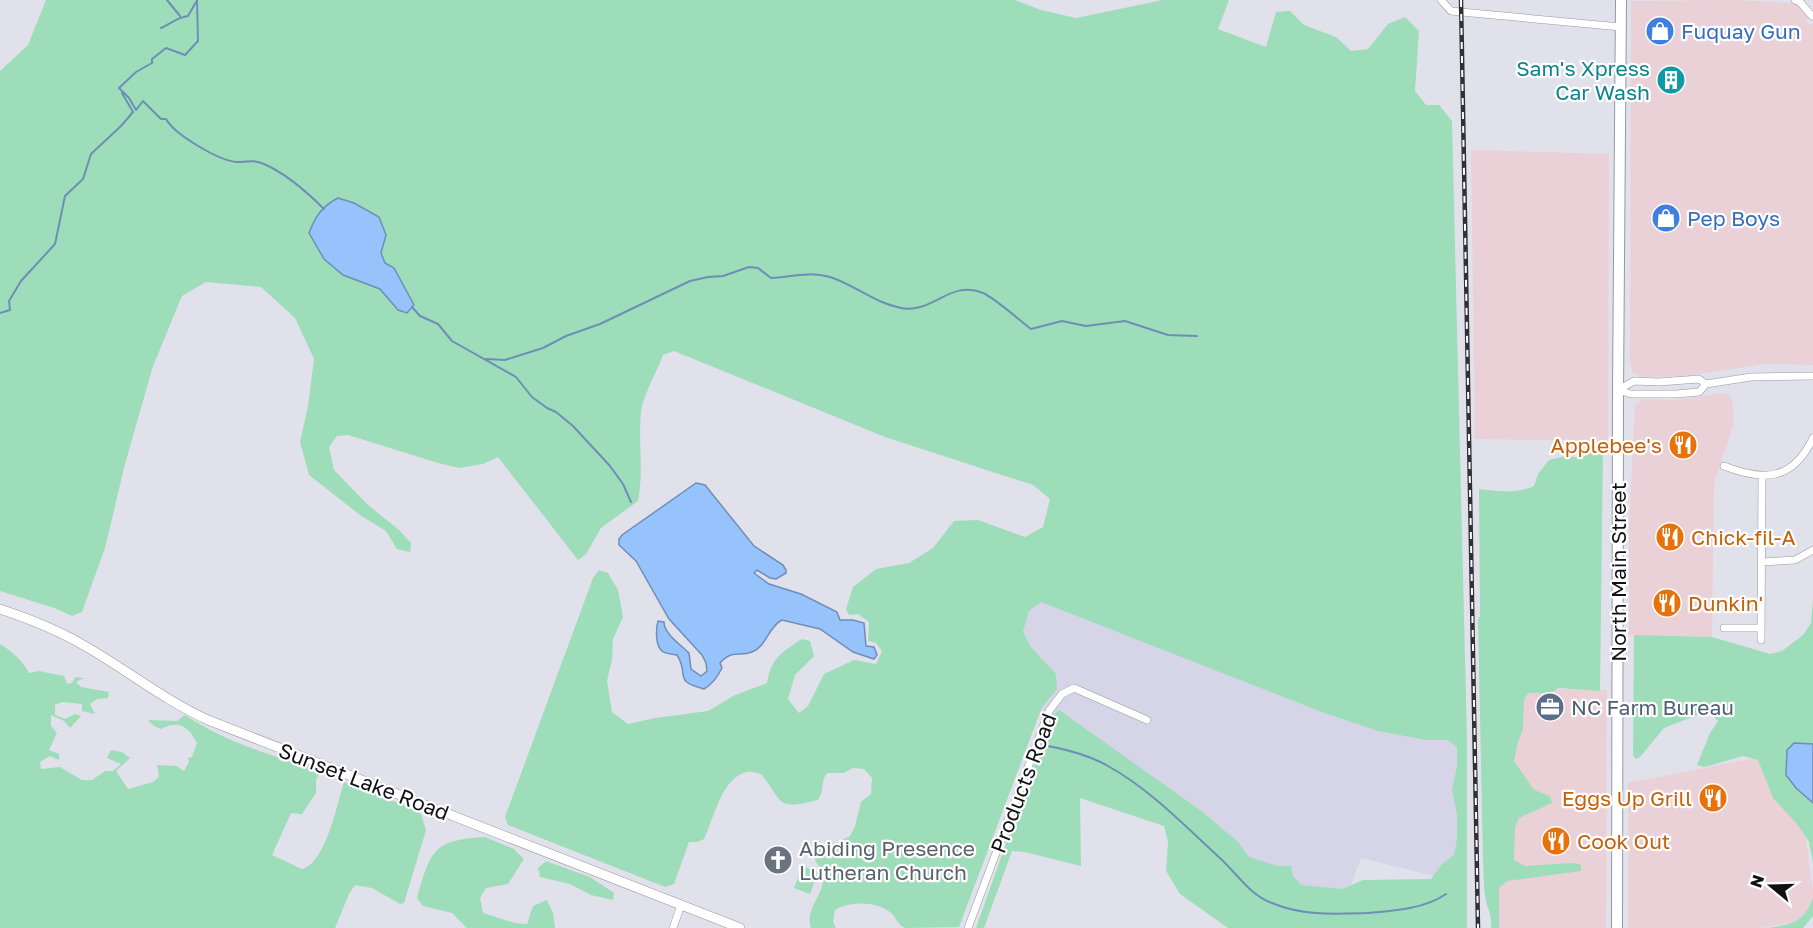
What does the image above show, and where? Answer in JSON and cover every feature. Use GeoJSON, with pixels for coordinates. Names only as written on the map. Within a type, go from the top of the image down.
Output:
{"type":"FeatureCollection","features":[{"type":"Feature","properties":{"kind":"highway","name":"North Main Street"},"geometry":{"type":"LineString","coordinates":[[1617,928],[1618,390],[1622,0]]}},
{"type":"Feature","properties":{"kind":"main road","name":"Sunset Lake Road"},"geometry":{"type":"LineString","coordinates":[[0,609],[70,638],[170,700],[208,720],[740,928]]}},
{"type":"Feature","properties":{"kind":"street"},"geometry":{"type":"LineString","coordinates":[[1441,0],[1451,10],[1461,12],[1621,27]]}},
{"type":"Feature","properties":{"kind":"street"},"geometry":{"type":"LineString","coordinates":[[1795,0],[1800,2],[1812,16]]}},
{"type":"Feature","properties":{"kind":"street"},"geometry":{"type":"LineString","coordinates":[[1618,390],[1631,394],[1676,394],[1699,392],[1706,384],[1751,377],[1813,376]]}},
{"type":"Feature","properties":{"kind":"street"},"geometry":{"type":"LineString","coordinates":[[1618,390],[1634,381],[1699,379],[1706,384]]}},
{"type":"Feature","properties":{"kind":"street"},"geometry":{"type":"LineString","coordinates":[[1724,466],[1762,477],[1784,471],[1810,452],[1813,438]]}},
{"type":"Feature","properties":{"kind":"street"},"geometry":{"type":"LineString","coordinates":[[1761,640],[1762,477]]}},
{"type":"Feature","properties":{"kind":"street"},"geometry":{"type":"LineString","coordinates":[[1761,562],[1796,560],[1813,550]]}},
{"type":"Feature","properties":{"kind":"street"},"geometry":{"type":"LineString","coordinates":[[1724,628],[1761,628]]}},
{"type":"Feature","properties":{"kind":"street","name":"Products Road"},"geometry":{"type":"LineString","coordinates":[[968,928],[1049,711],[1062,694],[1074,688],[1147,720]]}},
{"type":"Feature","properties":{"kind":"street"},"geometry":{"type":"LineString","coordinates":[[673,928],[681,905]]}},
{"type":"Feature","properties":{"kind":"shaded area"},"geometry":{"type":"Polygon","coordinates":[[[1735,0],[1793,3],[1801,7],[1807,15],[1807,23],[1813,25],[1813,365],[1764,364],[1687,376],[1640,377],[1633,373],[1630,361],[1631,1],[1735,0]]]}},
{"type":"Feature","properties":{"kind":"shaded area"},"geometry":{"type":"Polygon","coordinates":[[[1471,150],[1609,154],[1608,441],[1475,439],[1471,150]]]}},
{"type":"Feature","properties":{"kind":"shaded area"},"geometry":{"type":"Polygon","coordinates":[[[1727,393],[1732,400],[1734,414],[1733,426],[1714,489],[1712,637],[1629,635],[1629,527],[1635,406],[1643,399],[1677,400],[1727,393]]]}},
{"type":"Feature","properties":{"kind":"shaded area"},"geometry":{"type":"Polygon","coordinates":[[[1007,578],[1460,740],[1462,883],[1361,858],[1345,901],[1261,886],[1055,724],[1033,714],[1007,578]]]}},
{"type":"Feature","properties":{"kind":"shaded area"},"geometry":{"type":"Polygon","coordinates":[[[1493,688],[1607,690],[1606,928],[1495,928],[1493,688]]]}},
{"type":"Feature","properties":{"kind":"shaded area"},"geometry":{"type":"Polygon","coordinates":[[[1760,757],[1802,810],[1813,903],[1802,921],[1761,928],[1628,928],[1628,783],[1760,757]]]}},
{"type":"Feature","properties":{"kind":"green space"},"geometry":{"type":"Polygon","coordinates":[[[46,0],[1015,0],[1041,10],[1076,18],[1163,0],[1229,0],[1218,29],[1266,47],[1276,12],[1290,11],[1304,25],[1336,37],[1351,51],[1368,49],[1388,24],[1405,17],[1419,31],[1415,91],[1426,105],[1439,105],[1452,121],[1467,741],[1467,928],[1228,928],[1180,894],[1166,871],[1168,842],[1164,826],[1080,798],[1081,866],[1012,851],[984,928],[976,928],[1048,725],[1059,710],[1200,810],[1238,842],[1249,857],[1278,866],[1291,866],[1293,876],[1301,885],[1342,889],[1363,880],[1431,879],[1442,864],[1454,855],[1457,839],[1457,814],[1452,790],[1457,766],[1457,747],[1448,740],[1426,740],[1378,731],[1322,712],[1041,602],[1029,611],[1023,631],[1030,646],[1056,674],[1057,689],[1042,707],[959,927],[906,928],[884,908],[870,904],[855,904],[835,910],[833,922],[836,928],[811,928],[811,910],[824,876],[815,859],[816,847],[838,842],[850,836],[861,802],[871,794],[872,778],[864,769],[853,768],[843,773],[827,773],[818,800],[794,805],[782,802],[761,774],[749,772],[738,775],[725,790],[704,839],[689,842],[674,884],[665,887],[508,825],[505,817],[593,578],[599,570],[608,573],[618,590],[623,617],[613,639],[612,659],[607,681],[612,712],[628,724],[708,711],[735,695],[767,683],[771,667],[778,656],[802,639],[810,641],[814,656],[795,675],[788,699],[799,713],[808,706],[824,674],[854,660],[876,664],[882,651],[876,643],[868,641],[869,622],[858,614],[849,615],[846,609],[853,587],[876,569],[909,563],[933,548],[954,521],[978,520],[1025,537],[1043,527],[1050,499],[1033,485],[885,437],[674,351],[663,355],[642,405],[641,479],[638,501],[601,528],[586,554],[578,560],[498,457],[483,464],[459,468],[348,435],[337,436],[329,447],[334,470],[368,505],[399,530],[411,543],[410,552],[397,549],[386,531],[360,515],[309,475],[300,442],[308,406],[314,359],[295,318],[261,287],[206,282],[182,296],[153,366],[125,464],[105,548],[82,612],[72,616],[0,591],[0,71],[28,45],[46,0]]]}},
{"type":"Feature","properties":{"kind":"green space"},"geometry":{"type":"Polygon","coordinates":[[[1603,445],[1600,691],[1558,688],[1552,693],[1528,693],[1524,700],[1523,729],[1514,761],[1534,790],[1550,796],[1552,803],[1519,818],[1515,827],[1514,860],[1525,866],[1580,864],[1581,871],[1507,881],[1499,888],[1499,928],[1491,928],[1485,894],[1483,861],[1478,620],[1480,616],[1479,489],[1507,491],[1527,489],[1534,486],[1538,474],[1549,460],[1566,456],[1582,458],[1603,445]]]}},
{"type":"Feature","properties":{"kind":"green space"},"geometry":{"type":"Polygon","coordinates":[[[1813,599],[1813,744],[1794,743],[1788,750],[1786,775],[1796,788],[1813,803],[1813,863],[1809,842],[1797,824],[1773,798],[1758,760],[1743,756],[1705,767],[1697,765],[1710,733],[1718,721],[1711,714],[1700,714],[1664,728],[1640,757],[1636,759],[1633,755],[1634,635],[1712,637],[1770,654],[1782,651],[1803,635],[1811,623],[1813,599]]]}},
{"type":"Feature","properties":{"kind":"green space"},"geometry":{"type":"Polygon","coordinates":[[[0,644],[17,657],[29,673],[39,671],[64,676],[67,684],[72,683],[75,677],[84,678],[76,682],[81,687],[109,692],[108,698],[97,699],[90,704],[95,714],[82,711],[82,704],[62,702],[55,705],[55,715],[65,719],[75,714],[81,716],[70,728],[64,721],[51,715],[51,726],[57,733],[49,750],[59,754],[59,760],[50,756],[40,762],[41,769],[60,767],[82,780],[92,780],[105,771],[113,771],[121,764],[107,758],[111,750],[122,752],[130,758],[116,771],[128,789],[153,782],[159,777],[157,765],[177,766],[184,771],[189,762],[188,758],[192,757],[197,743],[194,737],[182,726],[173,725],[161,729],[148,720],[177,721],[185,715],[233,741],[321,770],[316,780],[316,793],[302,814],[291,813],[272,855],[302,869],[318,856],[324,845],[344,782],[414,809],[421,814],[426,830],[404,903],[400,904],[372,888],[355,885],[335,928],[0,928],[0,644]]]}},
{"type":"Feature","properties":{"kind":"green space"},"geometry":{"type":"Polygon","coordinates":[[[485,837],[514,849],[524,859],[508,884],[486,888],[480,898],[483,913],[510,922],[527,924],[533,906],[547,900],[553,913],[555,928],[467,928],[452,913],[423,906],[417,898],[426,869],[436,851],[454,841],[485,837]]]}},
{"type":"Feature","properties":{"kind":"green space"},"geometry":{"type":"Polygon","coordinates":[[[546,861],[590,877],[614,893],[613,900],[591,895],[570,884],[540,877],[538,868],[546,861]]]}},
{"type":"Feature","properties":{"kind":"green space"},"geometry":{"type":"Polygon","coordinates":[[[803,866],[818,872],[810,894],[794,888],[803,866]]]}},
{"type":"Feature","properties":{"kind":"green space"},"geometry":{"type":"Polygon","coordinates":[[[1813,898],[1813,916],[1803,928],[1768,928],[1796,921],[1805,913],[1813,898]]]}},
{"type":"Feature","properties":{"kind":"water"},"geometry":{"type":"Polygon","coordinates":[[[338,198],[354,203],[379,217],[386,235],[381,253],[385,263],[394,268],[414,305],[407,313],[398,310],[380,289],[343,275],[324,259],[309,233],[320,213],[338,198]]]}},
{"type":"Feature","properties":{"kind":"water"},"geometry":{"type":"Polygon","coordinates":[[[696,483],[705,485],[754,546],[783,565],[786,570],[786,573],[776,579],[757,570],[754,573],[769,584],[801,594],[837,612],[840,620],[864,623],[866,646],[874,647],[877,655],[874,659],[853,652],[820,629],[782,620],[777,623],[757,649],[724,659],[720,663],[722,668],[710,685],[704,689],[688,683],[683,676],[681,662],[677,655],[663,652],[658,645],[658,621],[664,622],[670,635],[689,653],[691,669],[701,676],[707,671],[706,663],[702,655],[669,619],[636,561],[619,545],[619,539],[696,483]]]}},
{"type":"Feature","properties":{"kind":"water"},"geometry":{"type":"Polygon","coordinates":[[[1794,743],[1813,744],[1813,803],[1796,788],[1786,775],[1787,750],[1794,743]]]}},
{"type":"Feature","properties":{"kind":"waterway"},"geometry":{"type":"LineString","coordinates":[[167,0],[180,16]]}},
{"type":"Feature","properties":{"kind":"waterway"},"geometry":{"type":"LineString","coordinates":[[119,88],[136,72],[152,63],[152,59],[166,48],[185,55],[198,41],[197,0]]}},
{"type":"Feature","properties":{"kind":"waterway"},"geometry":{"type":"LineString","coordinates":[[161,28],[188,16],[196,2]]}},
{"type":"Feature","properties":{"kind":"waterway"},"geometry":{"type":"LineString","coordinates":[[119,88],[136,110],[143,101],[161,119],[166,119],[187,139],[209,152],[229,160],[256,162],[272,168],[296,184],[324,209]]}},
{"type":"Feature","properties":{"kind":"waterway"},"geometry":{"type":"LineString","coordinates":[[0,313],[10,310],[9,301],[21,281],[55,244],[65,196],[83,179],[91,154],[133,112],[122,93]]}},
{"type":"Feature","properties":{"kind":"waterway"},"geometry":{"type":"LineString","coordinates":[[486,359],[505,360],[543,348],[566,336],[600,324],[690,281],[723,276],[749,267],[758,268],[771,278],[807,274],[830,277],[882,302],[901,308],[912,309],[951,293],[971,290],[988,296],[1031,329],[1062,321],[1086,326],[1125,321],[1168,335],[1197,336]]}},
{"type":"Feature","properties":{"kind":"waterway"},"geometry":{"type":"LineString","coordinates":[[412,307],[420,316],[438,324],[452,341],[516,377],[532,397],[573,426],[610,466],[623,484],[631,502]]}},
{"type":"Feature","properties":{"kind":"waterway"},"geometry":{"type":"LineString","coordinates":[[1048,746],[1094,759],[1139,786],[1181,821],[1250,890],[1272,903],[1307,912],[1367,913],[1418,906],[1446,894]]}},
{"type":"Feature","properties":{"kind":"railway"},"geometry":{"type":"LineString","coordinates":[[1461,0],[1478,928]]}},
{"type":"Feature","properties":{"kind":"place","name":"Fuquay Gun"},"geometry":{"type":"Point","coordinates":[1660,31]}},
{"type":"Feature","properties":{"kind":"place","name":"Sam's Xpress Car Wash"},"geometry":{"type":"Point","coordinates":[1671,80]}},
{"type":"Feature","properties":{"kind":"place","name":"Pep Boys"},"geometry":{"type":"Point","coordinates":[1666,218]}},
{"type":"Feature","properties":{"kind":"place","name":"Applebee's"},"geometry":{"type":"Point","coordinates":[1683,445]}},
{"type":"Feature","properties":{"kind":"place","name":"Chick-fil-A"},"geometry":{"type":"Point","coordinates":[1670,537]}},
{"type":"Feature","properties":{"kind":"place","name":"Dunkin'"},"geometry":{"type":"Point","coordinates":[1667,603]}},
{"type":"Feature","properties":{"kind":"place","name":"NC Farm Bureau"},"geometry":{"type":"Point","coordinates":[1550,707]}},
{"type":"Feature","properties":{"kind":"place","name":"Eggs Up Grill"},"geometry":{"type":"Point","coordinates":[1713,798]}},
{"type":"Feature","properties":{"kind":"place","name":"Cook Out"},"geometry":{"type":"Point","coordinates":[1556,841]}},
{"type":"Feature","properties":{"kind":"place","name":"Abiding Presence Lutheran Church"},"geometry":{"type":"Point","coordinates":[778,860]}}]}
